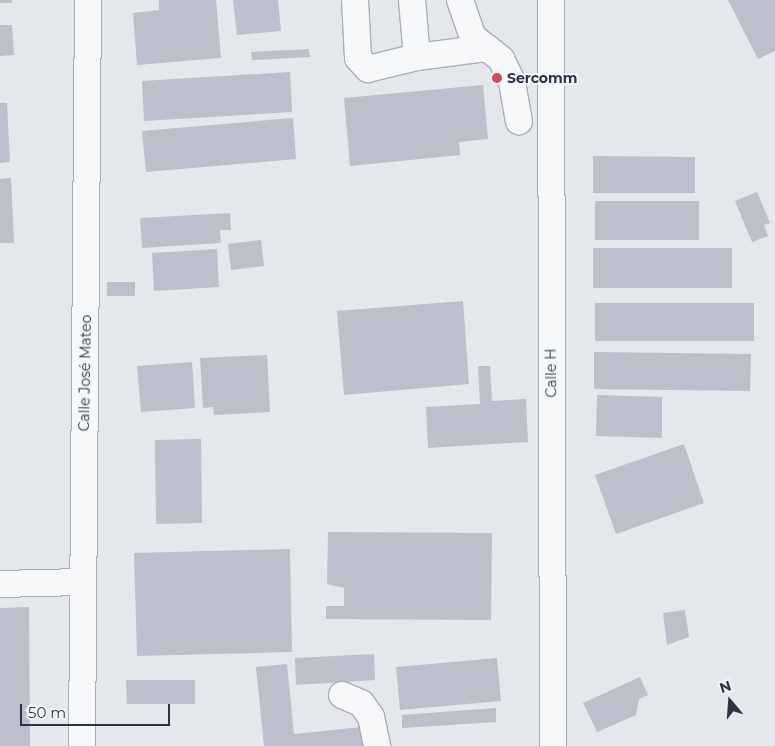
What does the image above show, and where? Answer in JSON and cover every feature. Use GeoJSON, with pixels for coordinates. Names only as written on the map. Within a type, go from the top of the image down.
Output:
{"type":"FeatureCollection","features":[{"type":"Feature","properties":{"kind":"street","name":"Calle José Mateo"},"geometry":{"type":"LineString","coordinates":[[82,746],[88,0]]}},
{"type":"Feature","properties":{"kind":"street"},"geometry":{"type":"LineString","coordinates":[[355,0],[358,58],[368,69],[417,57],[487,48]]}},
{"type":"Feature","properties":{"kind":"street"},"geometry":{"type":"LineString","coordinates":[[412,0],[417,57]]}},
{"type":"Feature","properties":{"kind":"street"},"geometry":{"type":"LineString","coordinates":[[460,0],[473,37],[501,59],[512,82],[520,121]]}},
{"type":"Feature","properties":{"kind":"street","name":"Calle H"},"geometry":{"type":"LineString","coordinates":[[551,0],[553,746]]}},
{"type":"Feature","properties":{"kind":"street"},"geometry":{"type":"LineString","coordinates":[[0,584],[82,582]]}},
{"type":"Feature","properties":{"kind":"street"},"geometry":{"type":"LineString","coordinates":[[342,695],[361,703],[366,710],[377,746]]}},
{"type":"Feature","properties":{"kind":"building"},"geometry":{"type":"Polygon","coordinates":[[[0,0],[12,0],[12,3],[0,3],[0,0]]]}},
{"type":"Feature","properties":{"kind":"building"},"geometry":{"type":"Polygon","coordinates":[[[159,0],[216,0],[221,58],[137,65],[133,13],[159,10],[159,0]]]}},
{"type":"Feature","properties":{"kind":"building"},"geometry":{"type":"Polygon","coordinates":[[[233,0],[278,0],[281,31],[237,35],[233,0]]]}},
{"type":"Feature","properties":{"kind":"building"},"geometry":{"type":"Polygon","coordinates":[[[728,0],[775,0],[775,51],[758,59],[728,0]]]}},
{"type":"Feature","properties":{"kind":"building"},"geometry":{"type":"Polygon","coordinates":[[[0,25],[12,25],[14,55],[0,56],[0,25]]]}},
{"type":"Feature","properties":{"kind":"building"},"geometry":{"type":"Polygon","coordinates":[[[309,49],[310,57],[252,60],[251,52],[309,49]]]}},
{"type":"Feature","properties":{"kind":"building"},"geometry":{"type":"Polygon","coordinates":[[[290,72],[292,112],[144,121],[142,81],[290,72]]]}},
{"type":"Feature","properties":{"kind":"building"},"geometry":{"type":"Polygon","coordinates":[[[483,85],[488,139],[459,142],[460,155],[350,166],[344,98],[483,85]]]}},
{"type":"Feature","properties":{"kind":"building"},"geometry":{"type":"Polygon","coordinates":[[[0,103],[7,103],[10,162],[0,163],[0,103]]]}},
{"type":"Feature","properties":{"kind":"building"},"geometry":{"type":"Polygon","coordinates":[[[293,118],[296,159],[146,172],[142,131],[293,118]]]}},
{"type":"Feature","properties":{"kind":"building"},"geometry":{"type":"Polygon","coordinates":[[[593,156],[695,157],[695,193],[593,193],[593,156]]]}},
{"type":"Feature","properties":{"kind":"building"},"geometry":{"type":"Polygon","coordinates":[[[11,178],[14,243],[0,243],[0,179],[11,178]]]}},
{"type":"Feature","properties":{"kind":"building"},"geometry":{"type":"Polygon","coordinates":[[[757,192],[770,223],[764,225],[768,236],[752,242],[735,201],[757,192]]]}},
{"type":"Feature","properties":{"kind":"building"},"geometry":{"type":"Polygon","coordinates":[[[595,201],[699,201],[699,240],[595,240],[595,201]]]}},
{"type":"Feature","properties":{"kind":"building"},"geometry":{"type":"Polygon","coordinates":[[[230,213],[231,230],[220,230],[221,243],[142,248],[140,218],[230,213]]]}},
{"type":"Feature","properties":{"kind":"building"},"geometry":{"type":"Polygon","coordinates":[[[261,240],[264,266],[231,270],[228,244],[261,240]]]}},
{"type":"Feature","properties":{"kind":"building"},"geometry":{"type":"Polygon","coordinates":[[[593,248],[732,248],[732,288],[593,288],[593,248]]]}},
{"type":"Feature","properties":{"kind":"building"},"geometry":{"type":"Polygon","coordinates":[[[217,249],[219,287],[154,291],[152,253],[217,249]]]}},
{"type":"Feature","properties":{"kind":"building"},"geometry":{"type":"Polygon","coordinates":[[[107,282],[135,282],[135,296],[107,296],[107,282]]]}},
{"type":"Feature","properties":{"kind":"building"},"geometry":{"type":"Polygon","coordinates":[[[463,301],[469,384],[344,395],[337,311],[463,301]]]}},
{"type":"Feature","properties":{"kind":"building"},"geometry":{"type":"Polygon","coordinates":[[[595,303],[754,303],[754,341],[595,341],[595,303]]]}},
{"type":"Feature","properties":{"kind":"building"},"geometry":{"type":"Polygon","coordinates":[[[594,352],[751,354],[750,391],[594,389],[594,352]]]}},
{"type":"Feature","properties":{"kind":"building"},"geometry":{"type":"Polygon","coordinates":[[[267,355],[270,412],[214,415],[213,407],[203,408],[200,358],[267,355]]]}},
{"type":"Feature","properties":{"kind":"building"},"geometry":{"type":"Polygon","coordinates":[[[192,362],[195,408],[141,412],[137,366],[192,362]]]}},
{"type":"Feature","properties":{"kind":"building"},"geometry":{"type":"Polygon","coordinates":[[[478,366],[490,366],[492,401],[526,399],[528,442],[428,448],[426,407],[480,404],[478,366]]]}},
{"type":"Feature","properties":{"kind":"building"},"geometry":{"type":"Polygon","coordinates":[[[597,395],[662,397],[662,438],[596,436],[597,395]]]}},
{"type":"Feature","properties":{"kind":"building"},"geometry":{"type":"Polygon","coordinates":[[[201,439],[202,523],[156,524],[155,440],[201,439]]]}},
{"type":"Feature","properties":{"kind":"building"},"geometry":{"type":"Polygon","coordinates":[[[684,444],[704,503],[616,534],[595,475],[684,444]]]}},
{"type":"Feature","properties":{"kind":"building"},"geometry":{"type":"Polygon","coordinates":[[[328,532],[492,533],[491,620],[326,619],[326,606],[344,606],[344,588],[327,584],[328,532]]]}},
{"type":"Feature","properties":{"kind":"building"},"geometry":{"type":"Polygon","coordinates":[[[290,549],[292,652],[137,656],[134,553],[290,549]]]}},
{"type":"Feature","properties":{"kind":"building"},"geometry":{"type":"Polygon","coordinates":[[[29,607],[30,746],[0,746],[0,608],[29,607]]]}},
{"type":"Feature","properties":{"kind":"building"},"geometry":{"type":"Polygon","coordinates":[[[685,610],[689,637],[667,645],[663,613],[685,610]]]}},
{"type":"Feature","properties":{"kind":"building"},"geometry":{"type":"Polygon","coordinates":[[[374,654],[375,680],[296,685],[295,658],[374,654]]]}},
{"type":"Feature","properties":{"kind":"building"},"geometry":{"type":"Polygon","coordinates":[[[497,658],[501,701],[400,710],[396,667],[497,658]]]}},
{"type":"Feature","properties":{"kind":"building"},"geometry":{"type":"Polygon","coordinates":[[[287,664],[294,734],[362,727],[364,746],[264,746],[256,667],[287,664]]]}},
{"type":"Feature","properties":{"kind":"building"},"geometry":{"type":"Polygon","coordinates":[[[640,677],[648,695],[639,699],[636,715],[597,732],[583,703],[640,677]]]}},
{"type":"Feature","properties":{"kind":"building"},"geometry":{"type":"Polygon","coordinates":[[[126,680],[195,680],[195,704],[127,704],[126,680]]]}},
{"type":"Feature","properties":{"kind":"building"},"geometry":{"type":"Polygon","coordinates":[[[496,708],[496,722],[402,728],[402,715],[496,708]]]}},
{"type":"Feature","properties":{"kind":"place","name":"Sercomm"},"geometry":{"type":"Point","coordinates":[497,78]}}]}
